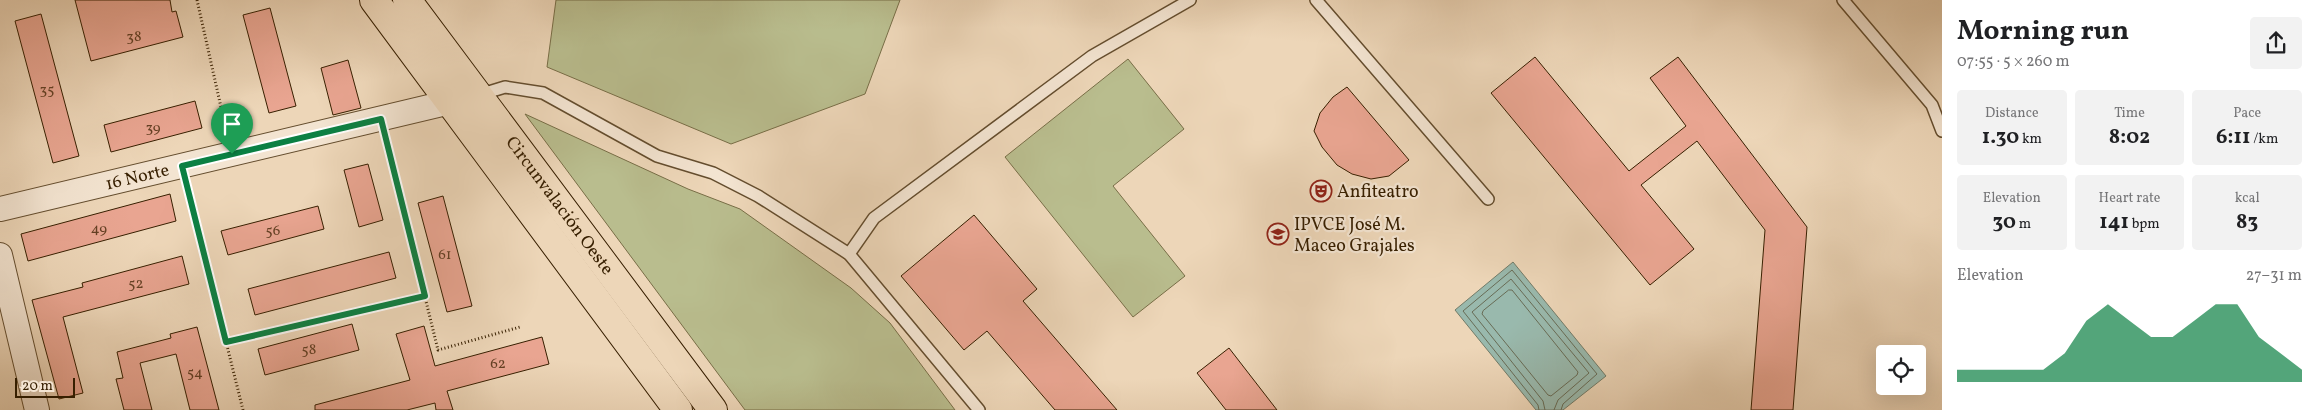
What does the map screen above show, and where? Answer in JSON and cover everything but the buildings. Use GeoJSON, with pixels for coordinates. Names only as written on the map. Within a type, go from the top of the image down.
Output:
{"type":"FeatureCollection","features":[{"type":"Feature","properties":{"kind":"main road","name":"Circunvalación Oeste"},"geometry":{"type":"LineString","coordinates":[[374,0],[678,410]]}},
{"type":"Feature","properties":{"kind":"main road","name":"Circunvalación Oeste"},"geometry":{"type":"LineString","coordinates":[[407,0],[712,410]]}},
{"type":"Feature","properties":{"kind":"street","name":"16 Norte"},"geometry":{"type":"LineString","coordinates":[[0,209],[478,96]]}},
{"type":"Feature","properties":{"kind":"street"},"geometry":{"type":"LineString","coordinates":[[0,255],[37,410]]}},
{"type":"Feature","properties":{"kind":"lane"},"geometry":{"type":"LineString","coordinates":[[849,254],[874,218],[1092,56],[1190,0]]}},
{"type":"Feature","properties":{"kind":"lane"},"geometry":{"type":"LineString","coordinates":[[1316,0],[1488,199]]}},
{"type":"Feature","properties":{"kind":"lane"},"geometry":{"type":"LineString","coordinates":[[1843,0],[1932,105],[1942,130]]}},
{"type":"Feature","properties":{"kind":"lane"},"geometry":{"type":"LineString","coordinates":[[478,96],[505,88],[543,93],[657,156],[713,173],[758,196],[849,254],[979,410]]}},
{"type":"Feature","properties":{"kind":"path"},"geometry":{"type":"LineString","coordinates":[[197,0],[232,154]]}},
{"type":"Feature","properties":{"kind":"path"},"geometry":{"type":"LineString","coordinates":[[381,119],[438,350],[520,327]]}},
{"type":"Feature","properties":{"kind":"path"},"geometry":{"type":"LineString","coordinates":[[182,166],[243,410]]}},
{"type":"Feature","properties":{"kind":"path"},"geometry":{"type":"LineString","coordinates":[[226,342],[425,296]]}},
{"type":"Feature","properties":{"kind":"green space"},"geometry":{"type":"Polygon","coordinates":[[[556,0],[900,0],[865,94],[731,144],[547,67],[556,0]]]}},
{"type":"Feature","properties":{"kind":"green space"},"geometry":{"type":"Polygon","coordinates":[[[1128,59],[1184,129],[1113,186],[1185,276],[1133,317],[1005,157],[1128,59]]]}},
{"type":"Feature","properties":{"kind":"green space"},"geometry":{"type":"Polygon","coordinates":[[[525,114],[688,189],[740,209],[851,288],[890,323],[955,410],[745,410],[525,114]]]}},
{"type":"Feature","properties":{"kind":"water"},"geometry":{"type":"Polygon","coordinates":[[[1513,262],[1606,376],[1563,410],[1536,410],[1455,310],[1513,262]]]}},
{"type":"Feature","properties":{"kind":"place","name":"Anfiteatro"},"geometry":{"type":"Point","coordinates":[1321,191]}},
{"type":"Feature","properties":{"kind":"place","name":"IPVCE José M. Maceo Grajales"},"geometry":{"type":"Point","coordinates":[1278,234]}},
{"type":"Feature","properties":{"kind":"route"},"geometry":{"type":"LineString","coordinates":[[381,119],[425,296],[226,342],[182,166],[232,154],[381,119]]}}]}
